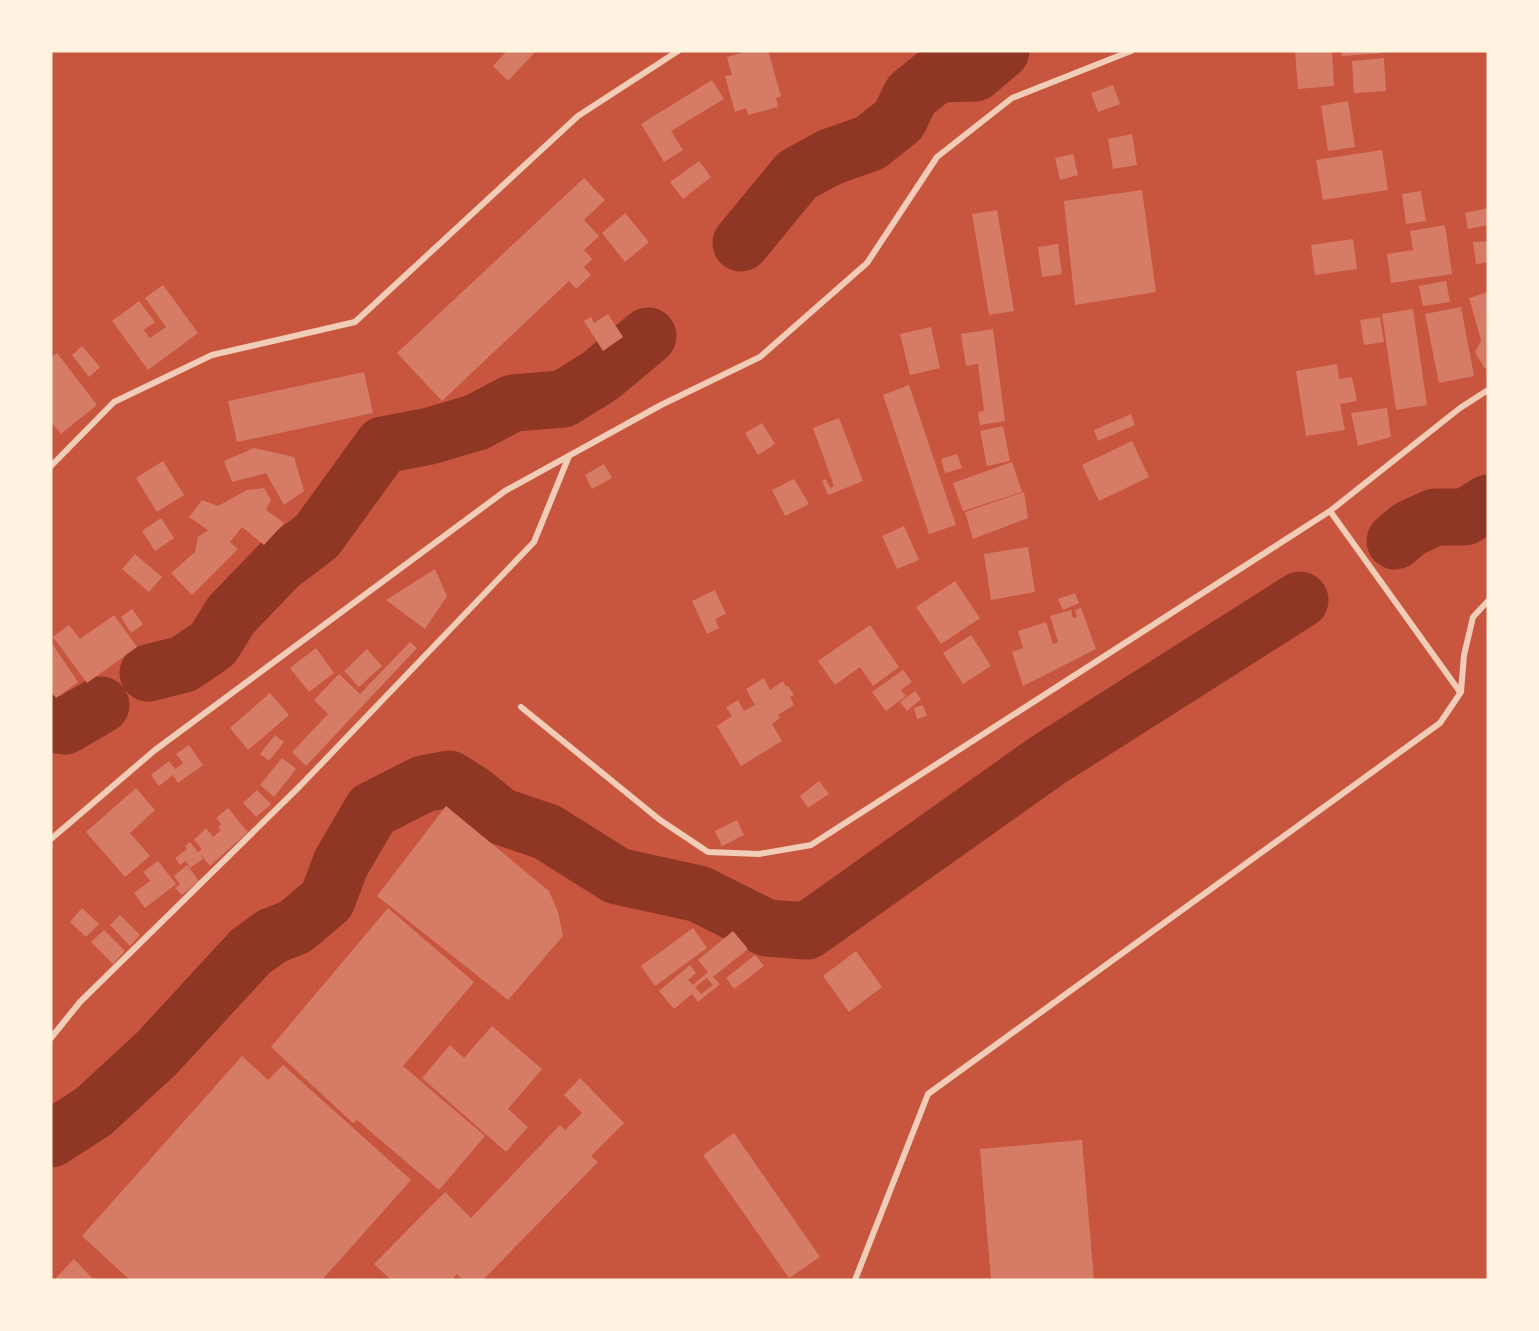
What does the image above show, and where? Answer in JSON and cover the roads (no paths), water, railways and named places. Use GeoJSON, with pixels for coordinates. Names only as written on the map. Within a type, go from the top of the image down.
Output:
{"type":"FeatureCollection","features":[{"type":"Feature","properties":{"kind":"street"},"geometry":{"type":"LineString","coordinates":[[51,466],[114,402],[212,355],[355,322],[578,116],[678,51]]}},
{"type":"Feature","properties":{"kind":"street"},"geometry":{"type":"LineString","coordinates":[[51,838],[155,750],[506,491],[661,405],[760,357],[867,263],[937,157],[1012,98],[1131,51]]}},
{"type":"Feature","properties":{"kind":"street"},"geometry":{"type":"LineString","coordinates":[[521,707],[660,820],[708,852],[759,854],[812,845],[1330,511],[1460,408],[1488,390]]}},
{"type":"Feature","properties":{"kind":"street"},"geometry":{"type":"LineString","coordinates":[[51,1038],[80,1002],[300,786],[534,542],[569,456]]}},
{"type":"Feature","properties":{"kind":"street"},"geometry":{"type":"LineString","coordinates":[[1330,511],[1461,692]]}},
{"type":"Feature","properties":{"kind":"street"},"geometry":{"type":"LineString","coordinates":[[855,1280],[928,1094],[1440,723],[1461,692],[1464,655],[1473,617],[1488,601]]}},
{"type":"Feature","properties":{"kind":"waterway"},"geometry":{"type":"LineString","coordinates":[[741,243],[797,175],[830,157],[870,143],[899,120],[911,95],[937,74],[975,73],[1001,51]]}},
{"type":"Feature","properties":{"kind":"waterway"},"geometry":{"type":"LineString","coordinates":[[148,673],[184,664],[213,644],[231,615],[279,565],[317,536],[383,445],[430,436],[477,422],[513,403],[563,399],[600,376],[648,336]]}},
{"type":"Feature","properties":{"kind":"waterway"},"geometry":{"type":"LineString","coordinates":[[1395,541],[1409,529],[1435,517],[1465,517],[1488,503]]}},
{"type":"Feature","properties":{"kind":"waterway"},"geometry":{"type":"LineString","coordinates":[[51,1139],[93,1112],[157,1053],[250,952],[272,936],[295,927],[327,900],[341,863],[372,810],[423,784],[449,779],[473,794],[500,816],[547,832],[617,876],[699,894],[767,928],[807,931],[1048,760],[1300,600]]}},
{"type":"Feature","properties":{"kind":"waterway"},"geometry":{"type":"LineString","coordinates":[[51,724],[65,726],[101,705]]}}]}
